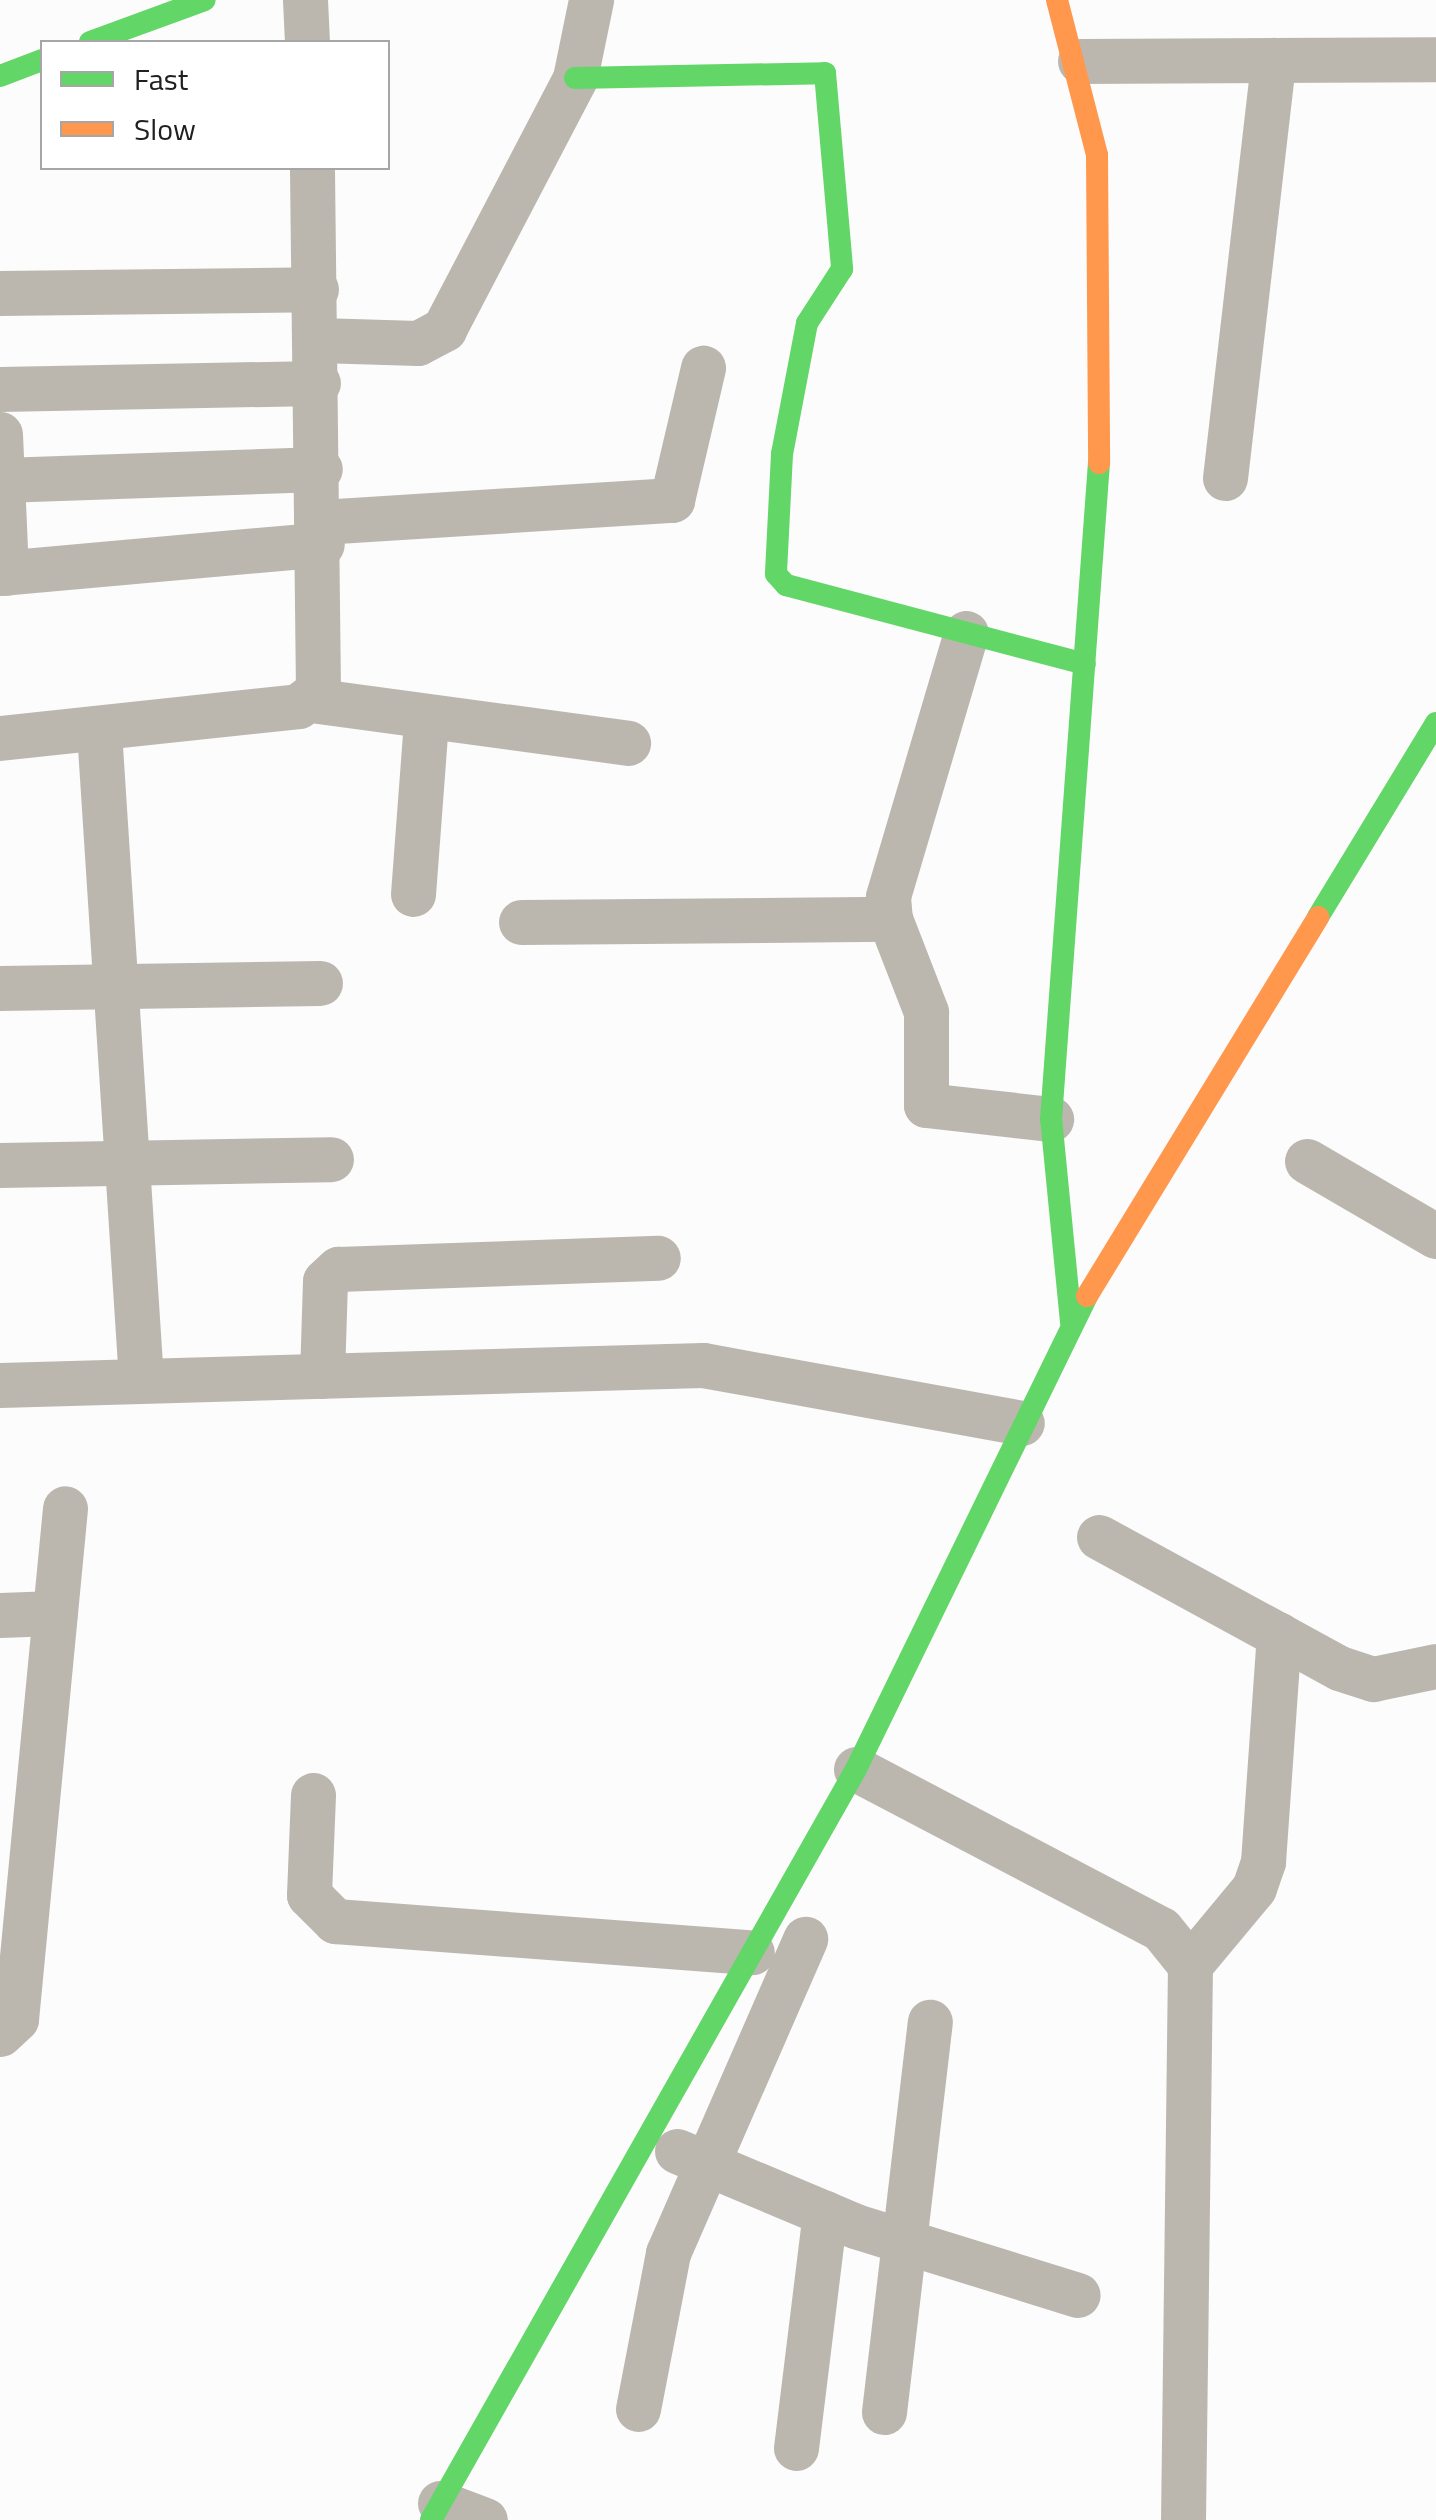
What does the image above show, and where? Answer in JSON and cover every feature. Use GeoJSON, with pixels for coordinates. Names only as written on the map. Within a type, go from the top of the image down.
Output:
{"type":"FeatureCollection","features":[{"type":"Feature","properties":{"kind":"street"},"geometry":{"type":"LineString","coordinates":[[96,40],[206,0]]}},
{"type":"Feature","properties":{"kind":"street"},"geometry":{"type":"LineString","coordinates":[[306,0],[307,40]]}},
{"type":"Feature","properties":{"kind":"street"},"geometry":{"type":"LineString","coordinates":[[0,389],[318,362],[438,336],[575,78],[591,0]]}},
{"type":"Feature","properties":{"kind":"street"},"geometry":{"type":"LineString","coordinates":[[1057,0],[1080,61],[1098,155],[1099,468],[1050,1119],[1071,1322]]}},
{"type":"Feature","properties":{"kind":"street"},"geometry":{"type":"LineString","coordinates":[[1080,61],[1436,59]]}},
{"type":"Feature","properties":{"kind":"street"},"geometry":{"type":"LineString","coordinates":[[1225,478],[1273,60]]}},
{"type":"Feature","properties":{"kind":"street"},"geometry":{"type":"LineString","coordinates":[[0,76],[40,61]]}},
{"type":"Feature","properties":{"kind":"street"},"geometry":{"type":"LineString","coordinates":[[575,78],[817,69],[832,81],[842,269],[807,323],[782,454],[776,574],[786,585],[1085,664]]}},
{"type":"Feature","properties":{"kind":"street"},"geometry":{"type":"LineString","coordinates":[[311,700],[322,676],[312,170]]}},
{"type":"Feature","properties":{"kind":"street"},"geometry":{"type":"LineString","coordinates":[[0,293],[316,289]]}},
{"type":"Feature","properties":{"kind":"street"},"geometry":{"type":"LineString","coordinates":[[0,434],[3,573],[321,533],[672,500],[702,368]]}},
{"type":"Feature","properties":{"kind":"street"},"geometry":{"type":"LineString","coordinates":[[2,480],[320,469]]}},
{"type":"Feature","properties":{"kind":"street"},"geometry":{"type":"LineString","coordinates":[[966,633],[888,896],[890,919],[926,1012],[926,1105],[1050,1119]]}},
{"type":"Feature","properties":{"kind":"street"},"geometry":{"type":"LineString","coordinates":[[0,738],[99,731],[311,700],[426,722],[628,742]]}},
{"type":"Feature","properties":{"kind":"street"},"geometry":{"type":"LineString","coordinates":[[414,894],[426,722]]}},
{"type":"Feature","properties":{"kind":"street"},"geometry":{"type":"LineString","coordinates":[[485,2520],[436,2512],[856,1769],[1071,1322],[1436,723]]}},
{"type":"Feature","properties":{"kind":"street"},"geometry":{"type":"LineString","coordinates":[[99,731],[141,1381]]}},
{"type":"Feature","properties":{"kind":"street"},"geometry":{"type":"LineString","coordinates":[[521,922],[890,919]]}},
{"type":"Feature","properties":{"kind":"street"},"geometry":{"type":"LineString","coordinates":[[0,988],[320,984]]}},
{"type":"Feature","properties":{"kind":"street"},"geometry":{"type":"LineString","coordinates":[[0,1165],[331,1159]]}},
{"type":"Feature","properties":{"kind":"street"},"geometry":{"type":"LineString","coordinates":[[1307,1161],[1436,1236]]}},
{"type":"Feature","properties":{"kind":"street"},"geometry":{"type":"LineString","coordinates":[[322,1376],[328,1273],[658,1258]]}},
{"type":"Feature","properties":{"kind":"street"},"geometry":{"type":"LineString","coordinates":[[0,1385],[718,1366],[1022,1423]]}},
{"type":"Feature","properties":{"kind":"street"},"geometry":{"type":"LineString","coordinates":[[0,2034],[16,2019],[18,1818],[56,1613],[65,1508]]}},
{"type":"Feature","properties":{"kind":"street"},"geometry":{"type":"LineString","coordinates":[[1099,1538],[1278,1635],[1373,1680],[1436,1666]]}},
{"type":"Feature","properties":{"kind":"street"},"geometry":{"type":"LineString","coordinates":[[0,1615],[56,1613]]}},
{"type":"Feature","properties":{"kind":"street"},"geometry":{"type":"LineString","coordinates":[[1183,2520],[1190,1966],[1254,1888],[1263,1862],[1278,1635]]}},
{"type":"Feature","properties":{"kind":"street"},"geometry":{"type":"LineString","coordinates":[[856,1769],[1161,1929],[1190,1966]]}},
{"type":"Feature","properties":{"kind":"street"},"geometry":{"type":"LineString","coordinates":[[312,1795],[309,1894],[334,1921],[752,1952]]}},
{"type":"Feature","properties":{"kind":"street"},"geometry":{"type":"LineString","coordinates":[[638,2408],[668,2253],[702,2162],[806,1939]]}},
{"type":"Feature","properties":{"kind":"street"},"geometry":{"type":"LineString","coordinates":[[884,2412],[930,2022]]}},
{"type":"Feature","properties":{"kind":"street"},"geometry":{"type":"LineString","coordinates":[[647,2138],[903,2242],[1078,2294]]}},
{"type":"Feature","properties":{"kind":"street"},"geometry":{"type":"LineString","coordinates":[[796,2448],[826,2213]]}},
{"type":"Feature","properties":{"kind":"traffic: fast"},"geometry":{"type":"LineString","coordinates":[[95,40],[205,0]]}},
{"type":"Feature","properties":{"kind":"traffic: fast"},"geometry":{"type":"LineString","coordinates":[[0,76],[40,61]]}},
{"type":"Feature","properties":{"kind":"traffic: fast"},"geometry":{"type":"LineString","coordinates":[[575,78],[825,73],[842,269],[807,323],[782,454],[776,574],[786,585],[1085,664]]}},
{"type":"Feature","properties":{"kind":"traffic: fast"},"geometry":{"type":"LineString","coordinates":[[1071,1322],[1051,1119],[1099,463]]}},
{"type":"Feature","properties":{"kind":"traffic: fast"},"geometry":{"type":"LineString","coordinates":[[1318,917],[1436,723]]}},
{"type":"Feature","properties":{"kind":"traffic: fast"},"geometry":{"type":"LineString","coordinates":[[431,2520],[856,1769],[1087,1296]]}},
{"type":"Feature","properties":{"kind":"traffic: slow"},"geometry":{"type":"LineString","coordinates":[[1057,0],[1097,155],[1099,463]]}},
{"type":"Feature","properties":{"kind":"traffic: slow"},"geometry":{"type":"LineString","coordinates":[[1087,1296],[1318,917]]}}]}
